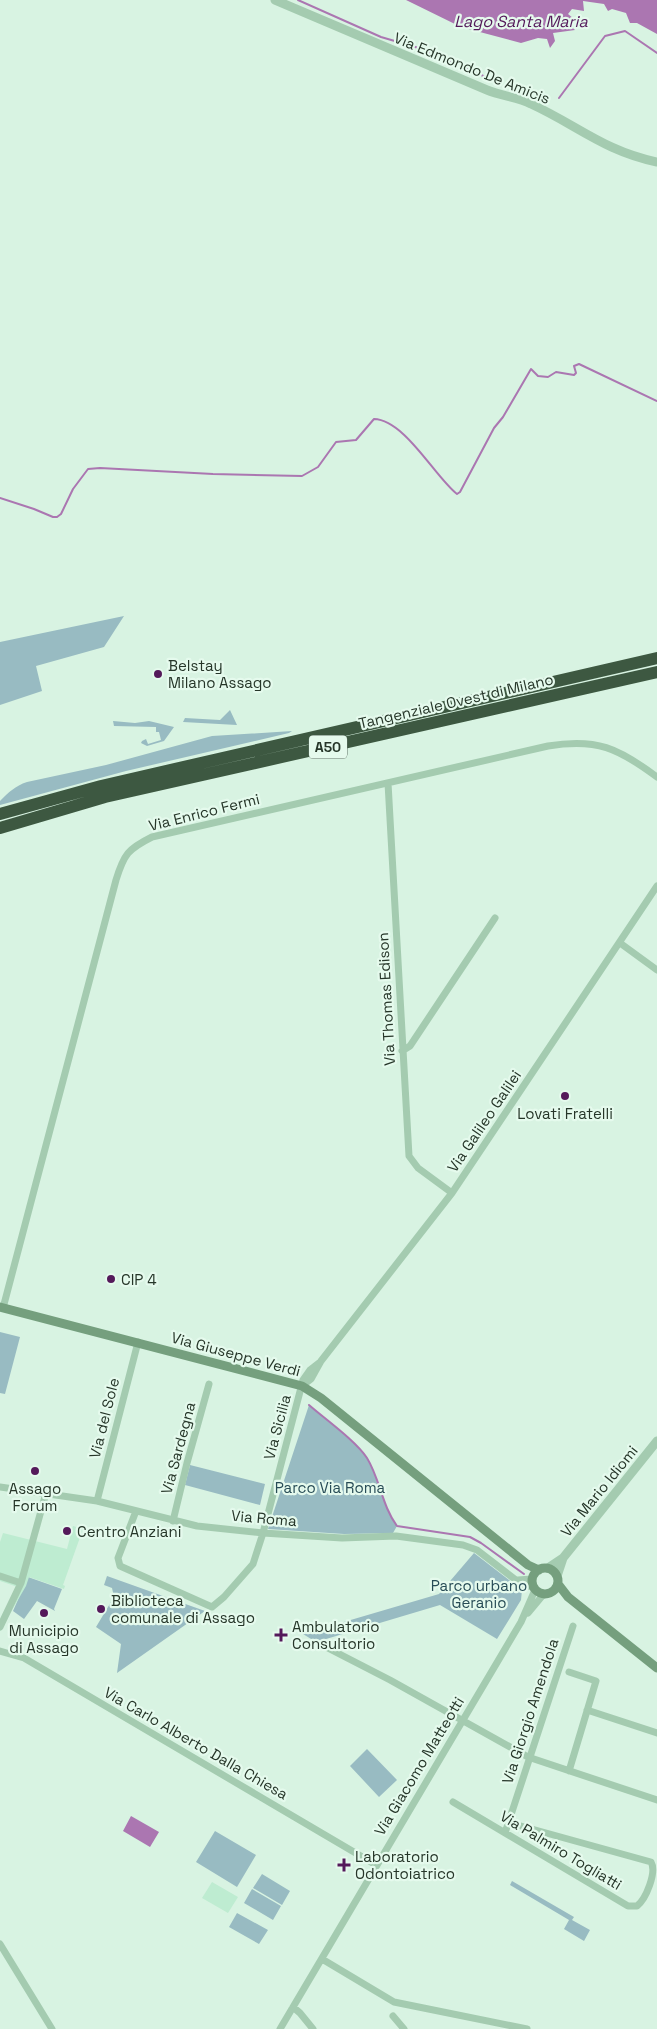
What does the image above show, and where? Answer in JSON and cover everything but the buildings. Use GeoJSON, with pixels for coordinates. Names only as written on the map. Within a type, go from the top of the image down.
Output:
{"type":"FeatureCollection","features":[{"type":"Feature","properties":{"kind":"highway","name":"Tangenziale Ovest di Milano"},"geometry":{"type":"LineString","coordinates":[[0,814],[101,786],[657,658]]}},
{"type":"Feature","properties":{"kind":"highway","name":"Tangenziale Ovest di Milano"},"geometry":{"type":"LineString","coordinates":[[0,828],[105,797],[657,672]]}},
{"type":"Feature","properties":{"kind":"main road","name":"Via Giuseppe Verdi"},"geometry":{"type":"LineString","coordinates":[[2,1307],[302,1386],[321,1398],[528,1565],[537,1580],[556,1584],[568,1597],[657,1668]]}},
{"type":"Feature","properties":{"kind":"main road"},"geometry":{"type":"LineString","coordinates":[[537,1580],[556,1584]]}},
{"type":"Feature","properties":{"kind":"street","name":"Via Edmondo De Amicis"},"geometry":{"type":"LineString","coordinates":[[275,0],[494,93],[530,103],[597,142],[633,157],[657,162]]}},
{"type":"Feature","properties":{"kind":"street","name":"Via Enrico Fermi"},"geometry":{"type":"LineString","coordinates":[[2,1307],[123,858],[136,845],[152,837],[548,746],[573,742],[588,743],[620,753],[657,776]]}},
{"type":"Feature","properties":{"kind":"street","name":"Via Thomas Edison"},"geometry":{"type":"LineString","coordinates":[[388,783],[409,1156],[418,1168],[452,1194]]}},
{"type":"Feature","properties":{"kind":"street","name":"Via Galileo Galilei"},"geometry":{"type":"LineString","coordinates":[[302,1386],[306,1374],[321,1361],[452,1194],[657,886]]}},
{"type":"Feature","properties":{"kind":"street"},"geometry":{"type":"LineString","coordinates":[[402,1051],[410,1046],[495,918]]}},
{"type":"Feature","properties":{"kind":"street"},"geometry":{"type":"LineString","coordinates":[[620,943],[657,970]]}},
{"type":"Feature","properties":{"kind":"street","name":"Via del Sole"},"geometry":{"type":"LineString","coordinates":[[97,1501],[138,1342]]}},
{"type":"Feature","properties":{"kind":"street","name":"Via Sardegna"},"geometry":{"type":"LineString","coordinates":[[173,1520],[209,1384]]}},
{"type":"Feature","properties":{"kind":"street","name":"Via Sicilia"},"geometry":{"type":"LineString","coordinates":[[136,1511],[119,1555],[118,1562],[120,1566],[212,1607],[224,1597],[253,1564],[302,1386]]}},
{"type":"Feature","properties":{"kind":"street","name":"Via Mario Idiomi"},"geometry":{"type":"LineString","coordinates":[[537,1580],[563,1558],[657,1441]]}},
{"type":"Feature","properties":{"kind":"street","name":"Via Roma"},"geometry":{"type":"LineString","coordinates":[[0,1487],[97,1501],[197,1526],[263,1533],[342,1538],[396,1536],[464,1544],[477,1550],[518,1580],[537,1580]]}},
{"type":"Feature","properties":{"kind":"street"},"geometry":{"type":"LineString","coordinates":[[0,1626],[21,1583],[46,1493]]}},
{"type":"Feature","properties":{"kind":"street","name":"Via Mario Idiomi"},"geometry":{"type":"LineString","coordinates":[[556,1584],[563,1558]]}},
{"type":"Feature","properties":{"kind":"street"},"geometry":{"type":"LineString","coordinates":[[0,1576],[21,1583]]}},
{"type":"Feature","properties":{"kind":"street","name":"Via Giacomo Matteotti"},"geometry":{"type":"LineString","coordinates":[[280,2029],[521,1622],[537,1580]]}},
{"type":"Feature","properties":{"kind":"street","name":"Via Giorgio Amendola"},"geometry":{"type":"LineString","coordinates":[[505,1833],[510,1823],[528,1757],[573,1626]]}},
{"type":"Feature","properties":{"kind":"street"},"geometry":{"type":"LineString","coordinates":[[320,1644],[390,1680],[528,1757],[657,1800]]}},
{"type":"Feature","properties":{"kind":"street","name":"Via Carlo Alberto Dalla Chiesa"},"geometry":{"type":"LineString","coordinates":[[0,1651],[24,1658],[376,1865]]}},
{"type":"Feature","properties":{"kind":"street"},"geometry":{"type":"LineString","coordinates":[[569,1672],[596,1681],[569,1771]]}},
{"type":"Feature","properties":{"kind":"street"},"geometry":{"type":"LineString","coordinates":[[587,1710],[657,1733]]}},
{"type":"Feature","properties":{"kind":"street","name":"Via Palmiro Togliatti"},"geometry":{"type":"LineString","coordinates":[[453,1802],[628,1906],[637,1906],[641,1903],[654,1868],[651,1862],[510,1823]]}},
{"type":"Feature","properties":{"kind":"street"},"geometry":{"type":"LineString","coordinates":[[648,1888],[657,1892]]}},
{"type":"Feature","properties":{"kind":"street"},"geometry":{"type":"LineString","coordinates":[[0,1944],[52,2029]]}},
{"type":"Feature","properties":{"kind":"street"},"geometry":{"type":"LineString","coordinates":[[322,1959],[394,2002],[526,2029]]}},
{"type":"Feature","properties":{"kind":"street"},"geometry":{"type":"LineString","coordinates":[[293,2007],[314,2029]]}},
{"type":"Feature","properties":{"kind":"street"},"geometry":{"type":"LineString","coordinates":[[393,2016],[404,2029]]}},
{"type":"Feature","properties":{"kind":"green space"},"geometry":{"type":"Polygon","coordinates":[[[124,616],[104,647],[36,666],[42,691],[0,705],[0,642],[124,616]]]}},
{"type":"Feature","properties":{"kind":"green space"},"geometry":{"type":"Polygon","coordinates":[[[230,710],[237,725],[183,722],[185,718],[220,720],[230,710]]]}},
{"type":"Feature","properties":{"kind":"green space"},"geometry":{"type":"Polygon","coordinates":[[[113,721],[135,723],[149,721],[174,727],[164,741],[147,746],[141,743],[142,741],[146,739],[148,744],[161,740],[159,732],[156,732],[156,727],[114,726],[113,721]]]}},
{"type":"Feature","properties":{"kind":"green space"},"geometry":{"type":"Polygon","coordinates":[[[292,731],[126,771],[0,805],[0,801],[9,792],[27,782],[106,765],[212,736],[292,731]]]}},
{"type":"Feature","properties":{"kind":"green space"},"geometry":{"type":"Polygon","coordinates":[[[0,1332],[20,1337],[5,1394],[0,1393],[0,1332]]]}},
{"type":"Feature","properties":{"kind":"green space","name":"Parco Via Roma"},"geometry":{"type":"Polygon","coordinates":[[[309,1405],[348,1437],[367,1458],[388,1510],[397,1526],[393,1533],[344,1534],[268,1529],[309,1405]]]}},
{"type":"Feature","properties":{"kind":"green space"},"geometry":{"type":"Polygon","coordinates":[[[190,1465],[265,1484],[260,1505],[185,1485],[190,1465]]]}},
{"type":"Feature","properties":{"kind":"green space","name":"Parco urbano Geranio"},"geometry":{"type":"Polygon","coordinates":[[[474,1553],[522,1590],[521,1600],[497,1639],[440,1605],[316,1642],[303,1634],[439,1594],[474,1553]]]}},
{"type":"Feature","properties":{"kind":"green space"},"geometry":{"type":"Polygon","coordinates":[[[107,1576],[205,1611],[117,1673],[121,1644],[96,1627],[114,1597],[112,1588],[104,1585],[107,1576]]]}},
{"type":"Feature","properties":{"kind":"green space"},"geometry":{"type":"Polygon","coordinates":[[[28,1577],[62,1589],[54,1609],[55,1611],[37,1601],[24,1619],[13,1611],[28,1577]]]}},
{"type":"Feature","properties":{"kind":"green space"},"geometry":{"type":"Polygon","coordinates":[[[367,1749],[397,1780],[379,1797],[350,1766],[367,1749]]]}},
{"type":"Feature","properties":{"kind":"green space"},"geometry":{"type":"Polygon","coordinates":[[[215,1831],[256,1855],[237,1887],[196,1862],[215,1831]]]}},
{"type":"Feature","properties":{"kind":"green space"},"geometry":{"type":"Polygon","coordinates":[[[262,1874],[290,1891],[282,1905],[253,1888],[262,1874]]]}},
{"type":"Feature","properties":{"kind":"green space"},"geometry":{"type":"Polygon","coordinates":[[[512,1881],[574,1917],[572,1920],[590,1930],[584,1941],[564,1929],[569,1920],[510,1885],[512,1881]]]}},
{"type":"Feature","properties":{"kind":"green space"},"geometry":{"type":"Polygon","coordinates":[[[252,1889],[281,1906],[273,1920],[244,1903],[252,1889]]]}},
{"type":"Feature","properties":{"kind":"green space"},"geometry":{"type":"Polygon","coordinates":[[[237,1913],[268,1930],[259,1944],[229,1927],[237,1913]]]}},
{"type":"Feature","properties":{"kind":"shaded area"},"geometry":{"type":"Polygon","coordinates":[[[73,1526],[83,1529],[63,1585],[65,1586],[64,1589],[29,1577],[26,1586],[0,1631],[0,1623],[18,1587],[0,1581],[0,1542],[3,1533],[67,1549],[73,1526]]]}},
{"type":"Feature","properties":{"kind":"shaded area"},"geometry":{"type":"Polygon","coordinates":[[[212,1882],[238,1897],[228,1913],[202,1898],[212,1882]]]}},
{"type":"Feature","properties":{"kind":"water","name":"Lago Santa Maria"},"geometry":{"type":"Polygon","coordinates":[[[406,0],[657,0],[657,34],[637,23],[630,23],[626,13],[612,9],[608,11],[604,4],[583,1],[584,11],[572,9],[568,14],[574,19],[567,23],[575,30],[553,33],[555,41],[550,48],[547,39],[538,38],[521,43],[461,27],[406,0]]]}},
{"type":"Feature","properties":{"kind":"water"},"geometry":{"type":"Polygon","coordinates":[[[131,1816],[159,1832],[150,1847],[123,1831],[131,1816]]]}},
{"type":"Feature","properties":{"kind":"waterway"},"geometry":{"type":"LineString","coordinates":[[298,0],[381,37],[422,49],[497,82]]}},
{"type":"Feature","properties":{"kind":"waterway"},"geometry":{"type":"LineString","coordinates":[[559,98],[605,36],[625,31],[657,53]]}},
{"type":"Feature","properties":{"kind":"waterway"},"geometry":{"type":"LineString","coordinates":[[0,498],[57,517],[61,514],[73,489],[88,469],[302,476],[318,467],[336,442],[356,440],[374,419],[386,422],[397,429],[419,450],[448,486],[457,494],[460,492],[494,428],[503,417],[531,369],[538,376],[548,377],[556,372],[574,375],[576,373],[574,366],[579,364],[657,401]]}},
{"type":"Feature","properties":{"kind":"waterway"},"geometry":{"type":"LineString","coordinates":[[309,1405],[362,1451],[371,1466],[388,1510],[397,1526],[470,1537],[524,1574]]}},
{"type":"Feature","properties":{"kind":"place","name":"Belstay Milano Assago"},"geometry":{"type":"Point","coordinates":[158,674]}},
{"type":"Feature","properties":{"kind":"place","name":"Lovati Fratelli"},"geometry":{"type":"Point","coordinates":[565,1096]}},
{"type":"Feature","properties":{"kind":"place","name":"CIP 4"},"geometry":{"type":"Point","coordinates":[111,1279]}},
{"type":"Feature","properties":{"kind":"place","name":"Assago Forum"},"geometry":{"type":"Point","coordinates":[35,1471]}},
{"type":"Feature","properties":{"kind":"place","name":"Centro Anziani"},"geometry":{"type":"Point","coordinates":[67,1531]}},
{"type":"Feature","properties":{"kind":"place","name":"Biblioteca comunale di Assago"},"geometry":{"type":"Point","coordinates":[101,1609]}},
{"type":"Feature","properties":{"kind":"place","name":"Municipio di Assago"},"geometry":{"type":"Point","coordinates":[44,1613]}},
{"type":"Feature","properties":{"kind":"place","name":"Ambulatorio Consultorio"},"geometry":{"type":"Point","coordinates":[281,1635]}},
{"type":"Feature","properties":{"kind":"place","name":"Laboratorio Odontoiatrico"},"geometry":{"type":"Point","coordinates":[344,1865]}}]}
